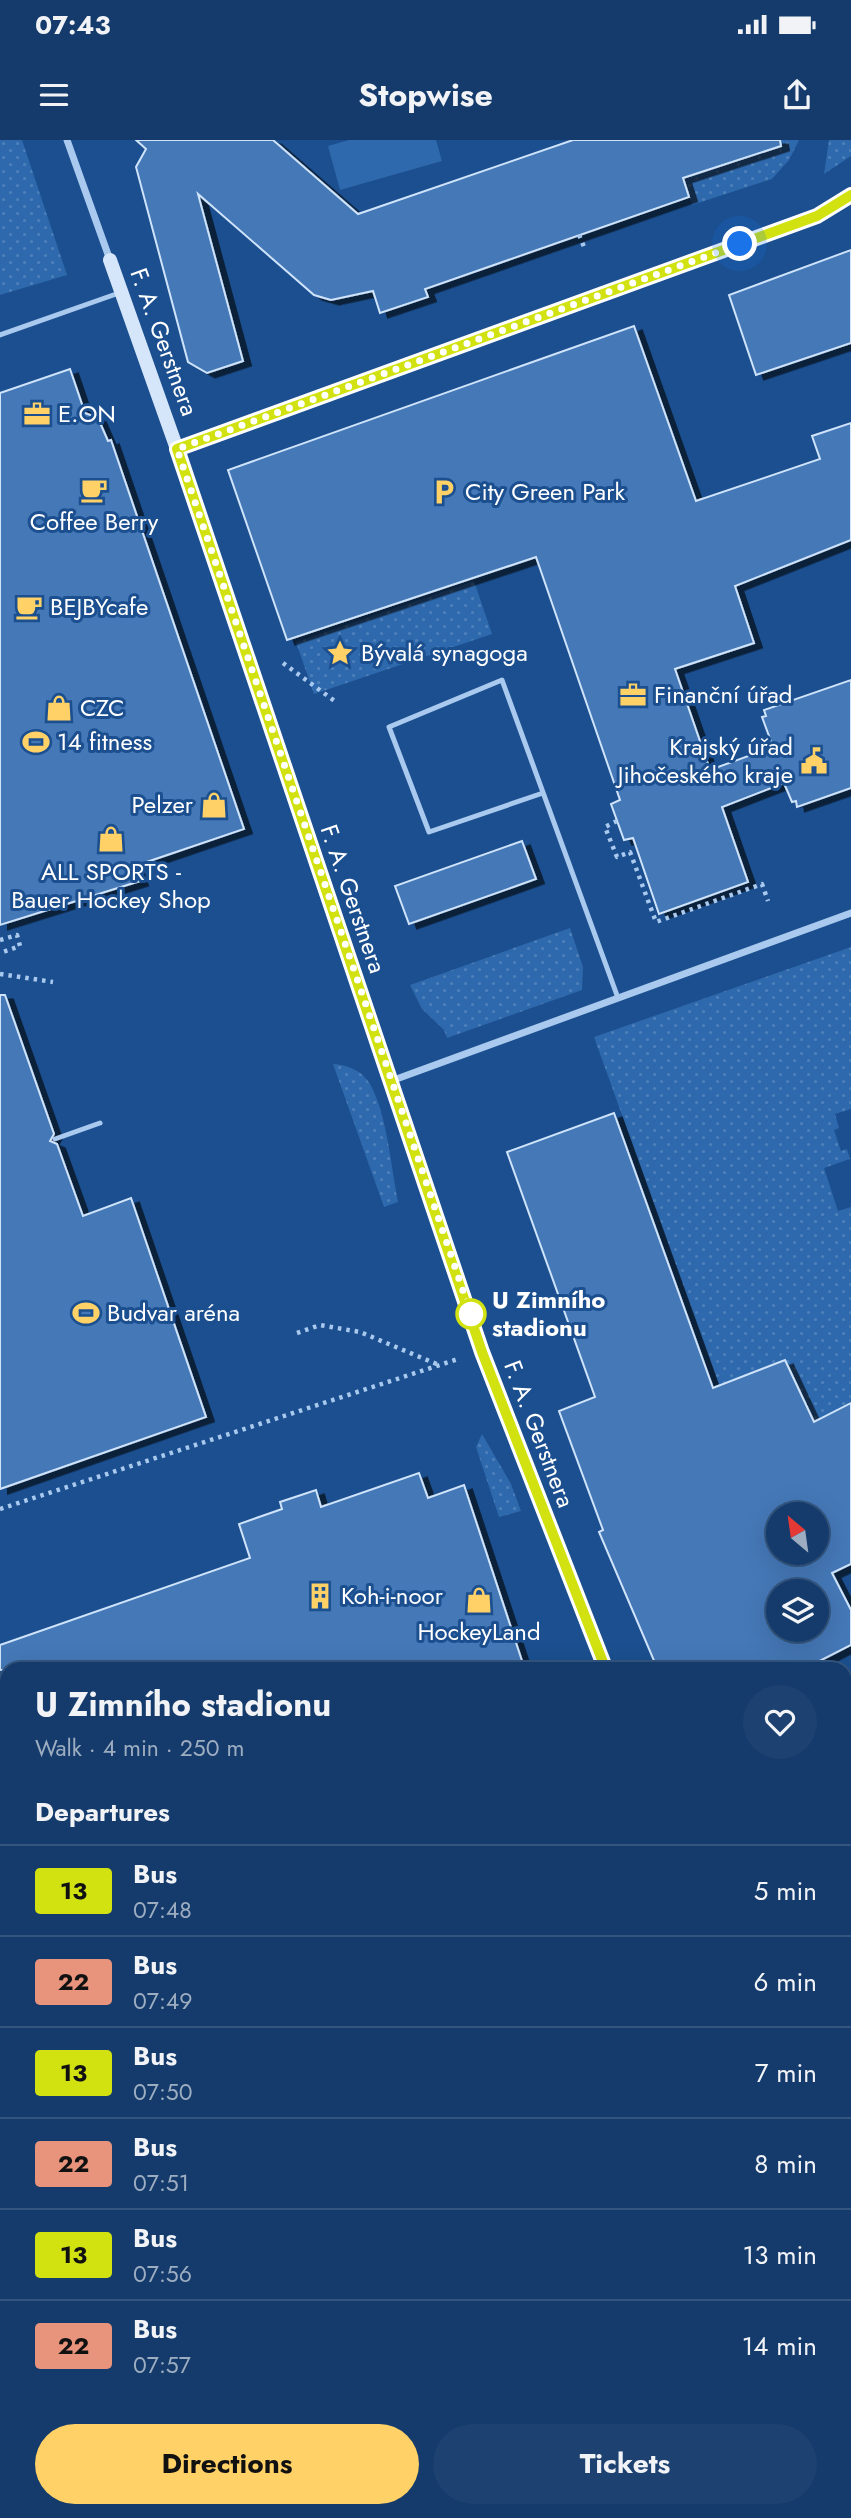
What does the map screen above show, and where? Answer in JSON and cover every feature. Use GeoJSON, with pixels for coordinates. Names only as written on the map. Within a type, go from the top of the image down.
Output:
{"type":"FeatureCollection","features":[{"type":"Feature","properties":{"kind":"street","name":"F. A. Gerstnera"},"geometry":{"type":"LineString","coordinates":[[67,140],[177,449],[482,1352],[603,1662]]}},
{"type":"Feature","properties":{"kind":"street"},"geometry":{"type":"LineString","coordinates":[[177,449],[817,216],[851,195]]}},
{"type":"Feature","properties":{"kind":"street"},"geometry":{"type":"LineString","coordinates":[[391,1081],[851,914]]}},
{"type":"Feature","properties":{"kind":"lane"},"geometry":{"type":"LineString","coordinates":[[0,335],[121,292]]}},
{"type":"Feature","properties":{"kind":"lane"},"geometry":{"type":"LineString","coordinates":[[543,793],[429,832],[389,727],[502,680],[618,998]]}},
{"type":"Feature","properties":{"kind":"lane"},"geometry":{"type":"LineString","coordinates":[[55,1139],[100,1123]]}},
{"type":"Feature","properties":{"kind":"path"},"geometry":{"type":"LineString","coordinates":[[579,235],[585,249]]}},
{"type":"Feature","properties":{"kind":"path"},"geometry":{"type":"LineString","coordinates":[[283,663],[335,702]]}},
{"type":"Feature","properties":{"kind":"path"},"geometry":{"type":"LineString","coordinates":[[617,821],[606,827],[617,857],[630,852],[656,922],[762,884],[768,901]]}},
{"type":"Feature","properties":{"kind":"path"},"geometry":{"type":"LineString","coordinates":[[0,940],[16,935],[20,946],[0,953]]}},
{"type":"Feature","properties":{"kind":"path"},"geometry":{"type":"LineString","coordinates":[[0,974],[53,982]]}},
{"type":"Feature","properties":{"kind":"path"},"geometry":{"type":"LineString","coordinates":[[297,1333],[320,1325],[360,1332],[440,1365]]}},
{"type":"Feature","properties":{"kind":"path"},"geometry":{"type":"LineString","coordinates":[[0,1509],[482,1352]]}},
{"type":"Feature","properties":{"kind":"shaded area"},"geometry":{"type":"Polygon","coordinates":[[[0,140],[22,140],[67,275],[0,295],[0,140]]]}},
{"type":"Feature","properties":{"kind":"shaded area"},"geometry":{"type":"Polygon","coordinates":[[[349,140],[436,140],[442,161],[340,190],[328,146],[349,140]]]}},
{"type":"Feature","properties":{"kind":"shaded area"},"geometry":{"type":"Polygon","coordinates":[[[772,140],[799,140],[789,160],[772,179],[692,205],[684,179],[762,153],[772,140]]]}},
{"type":"Feature","properties":{"kind":"shaded area"},"geometry":{"type":"Polygon","coordinates":[[[829,140],[851,140],[851,156],[824,174],[829,140]]]}},
{"type":"Feature","properties":{"kind":"shaded area"},"geometry":{"type":"Polygon","coordinates":[[[474,581],[492,634],[314,694],[296,642],[474,581]]]}},
{"type":"Feature","properties":{"kind":"shaded area"},"geometry":{"type":"Polygon","coordinates":[[[570,928],[583,967],[582,990],[447,1038],[444,1030],[422,1009],[410,985],[570,928]]]}},
{"type":"Feature","properties":{"kind":"shaded area"},"geometry":{"type":"Polygon","coordinates":[[[851,947],[851,1109],[835,1114],[839,1128],[834,1130],[841,1151],[847,1149],[850,1159],[824,1168],[838,1211],[851,1207],[851,1403],[745,1458],[594,1037],[851,947]],[[785,1360],[757,1371],[768,1393],[795,1381],[785,1360]]]}},
{"type":"Feature","properties":{"kind":"shaded area"},"geometry":{"type":"Polygon","coordinates":[[[333,1064],[358,1072],[367,1079],[376,1096],[398,1202],[384,1207],[333,1064]]]}},
{"type":"Feature","properties":{"kind":"shaded area"},"geometry":{"type":"Polygon","coordinates":[[[482,1434],[511,1484],[521,1511],[499,1517],[476,1447],[482,1434]]]}},
{"type":"Feature","properties":{"kind":"building"},"geometry":{"type":"Polygon","coordinates":[[[136,140],[273,140],[358,214],[573,140],[780,140],[781,146],[683,178],[689,197],[425,289],[428,297],[380,313],[373,291],[331,300],[314,295],[198,194],[243,361],[207,373],[188,362],[136,167],[146,149],[136,140]]]}},
{"type":"Feature","properties":{"kind":"building"},"geometry":{"type":"Polygon","coordinates":[[[851,250],[851,343],[756,375],[729,295],[851,250]]]}},
{"type":"Feature","properties":{"kind":"building"},"geometry":{"type":"Polygon","coordinates":[[[634,326],[696,501],[820,459],[812,436],[851,423],[851,540],[735,586],[754,643],[675,669],[710,770],[773,747],[762,717],[766,716],[764,710],[851,680],[851,788],[797,807],[784,783],[722,807],[748,882],[659,914],[633,838],[624,840],[611,804],[620,800],[536,557],[287,640],[228,470],[634,326]]]}},
{"type":"Feature","properties":{"kind":"building"},"geometry":{"type":"Polygon","coordinates":[[[70,369],[85,413],[98,418],[108,441],[111,440],[244,829],[135,866],[140,881],[0,925],[0,393],[70,369]]]}},
{"type":"Feature","properties":{"kind":"building"},"geometry":{"type":"Polygon","coordinates":[[[522,841],[536,879],[409,924],[395,886],[522,841]]]}},
{"type":"Feature","properties":{"kind":"building","name":"Budvar aréna"},"geometry":{"type":"Polygon","coordinates":[[[0,995],[5,995],[54,1134],[50,1141],[57,1144],[83,1216],[131,1198],[206,1417],[0,1489],[0,995]]]}},
{"type":"Feature","properties":{"kind":"building"},"geometry":{"type":"Polygon","coordinates":[[[614,1113],[713,1388],[785,1360],[814,1422],[851,1403],[851,1564],[832,1573],[851,1610],[851,1645],[818,1662],[655,1662],[599,1532],[603,1530],[559,1411],[595,1397],[507,1152],[614,1113]]]}},
{"type":"Feature","properties":{"kind":"building","name":"Koh-i-noor"},"geometry":{"type":"Polygon","coordinates":[[[419,1473],[428,1498],[464,1485],[522,1662],[0,1662],[0,1645],[250,1558],[239,1524],[282,1509],[280,1502],[316,1490],[321,1507],[419,1473]]]}},
{"type":"Feature","properties":{"kind":"bus line","name":"13"},"geometry":{"type":"LineString","coordinates":[[603,1662],[482,1352],[474,1321],[177,449],[315,401],[817,216],[851,195]]}},
{"type":"Feature","properties":{"kind":"place","name":"E.ON"},"geometry":{"type":"Point","coordinates":[37,414]}},
{"type":"Feature","properties":{"kind":"place","name":"Coffee Berry"},"geometry":{"type":"Point","coordinates":[94,490]}},
{"type":"Feature","properties":{"kind":"place","name":"City Green Park"},"geometry":{"type":"Point","coordinates":[444,492]}},
{"type":"Feature","properties":{"kind":"place","name":"BEJBYcafe"},"geometry":{"type":"Point","coordinates":[29,607]}},
{"type":"Feature","properties":{"kind":"place","name":"Bývalá synagoga"},"geometry":{"type":"Point","coordinates":[340,653]}},
{"type":"Feature","properties":{"kind":"place","name":"Finanční úřad"},"geometry":{"type":"Point","coordinates":[633,695]}},
{"type":"Feature","properties":{"kind":"place","name":"CZC"},"geometry":{"type":"Point","coordinates":[59,708]}},
{"type":"Feature","properties":{"kind":"place","name":"14 fitness"},"geometry":{"type":"Point","coordinates":[36,742]}},
{"type":"Feature","properties":{"kind":"place","name":"Krajský úřad Jihočeského kraje"},"geometry":{"type":"Point","coordinates":[814,761]}},
{"type":"Feature","properties":{"kind":"place","name":"Pelzer"},"geometry":{"type":"Point","coordinates":[214,805]}},
{"type":"Feature","properties":{"kind":"place","name":"ALL SPORTS - Bauer Hockey Shop"},"geometry":{"type":"Point","coordinates":[111,839]}},
{"type":"Feature","properties":{"kind":"place","name":"Budvar aréna"},"geometry":{"type":"Point","coordinates":[86,1313]}},
{"type":"Feature","properties":{"kind":"place","name":"U Zimního stadionu"},"geometry":{"type":"Point","coordinates":[471,1314]}},
{"type":"Feature","properties":{"kind":"place","name":"Koh-i-noor"},"geometry":{"type":"Point","coordinates":[320,1596]}},
{"type":"Feature","properties":{"kind":"place","name":"HockeyLand"},"geometry":{"type":"Point","coordinates":[479,1600]}},
{"type":"Feature","properties":{"kind":"route"},"geometry":{"type":"LineString","coordinates":[[471,1314],[177,449],[315,401],[740,244]]}}]}
